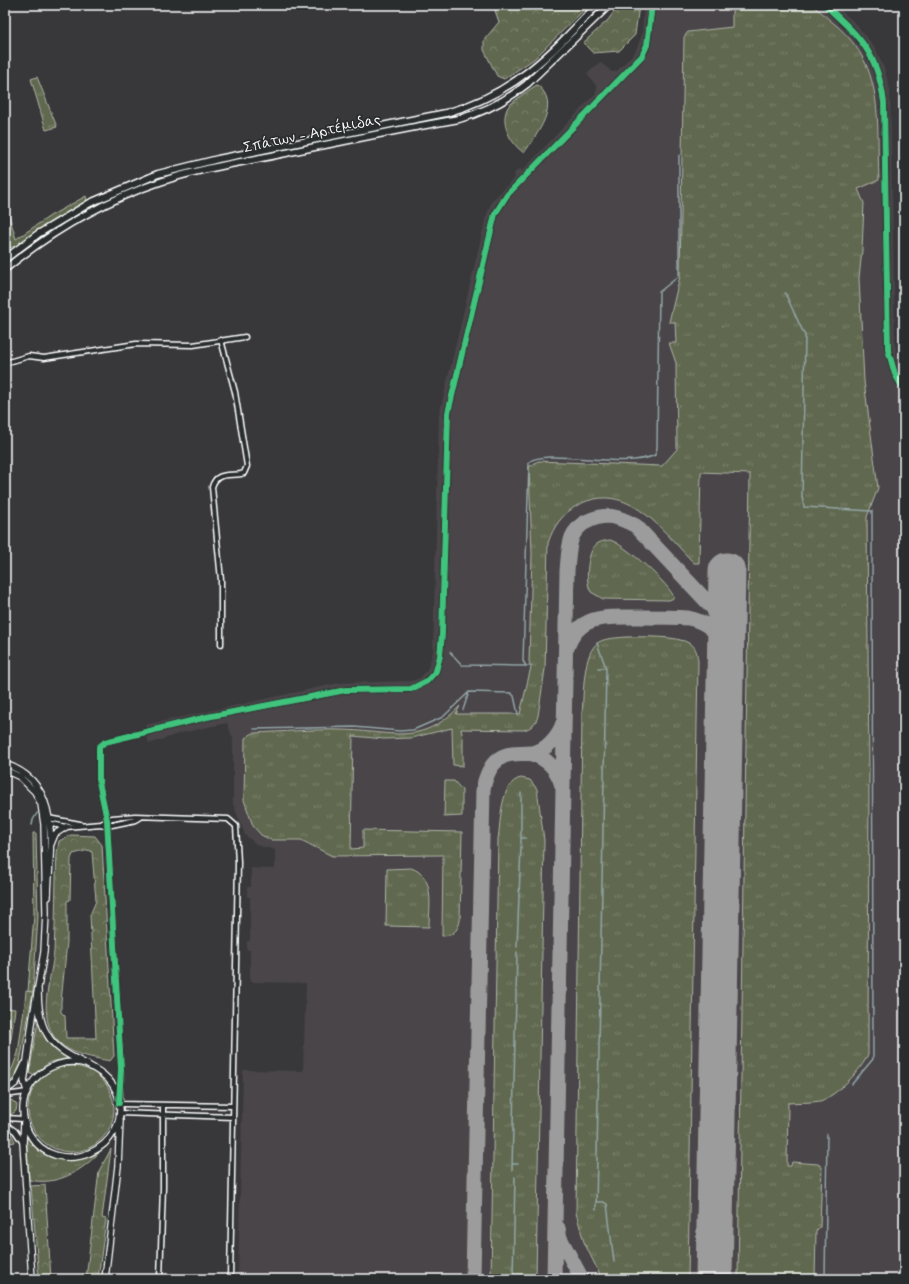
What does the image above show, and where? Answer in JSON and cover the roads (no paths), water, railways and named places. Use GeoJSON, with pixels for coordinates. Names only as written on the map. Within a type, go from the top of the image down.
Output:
{"type":"FeatureCollection","features":[{"type":"Feature","properties":{"kind":"main road","name":"Σπάτων - Αρτέμιδας"},"geometry":{"type":"LineString","coordinates":[[5,259],[38,234],[90,203],[158,174],[218,159],[446,113],[470,106],[497,94],[523,76],[597,5]]}},
{"type":"Feature","properties":{"kind":"main road","name":"Σπάτων - Αρτέμιδας"},"geometry":{"type":"LineString","coordinates":[[5,269],[43,240],[68,224],[127,194],[160,182],[218,166],[458,119],[490,108],[513,95],[527,84],[609,5]]}},
{"type":"Feature","properties":{"kind":"street"},"geometry":{"type":"LineString","coordinates":[[105,1279],[118,1166],[120,1135],[119,1104],[122,1069],[107,820],[99,782],[98,747],[105,742],[207,717],[346,690],[411,689],[427,681],[436,671],[440,656],[442,634],[448,413],[495,214],[507,195],[642,56],[647,45],[652,5]]}},
{"type":"Feature","properties":{"kind":"street"},"geometry":{"type":"LineString","coordinates":[[825,5],[862,40],[874,60],[880,80],[884,103],[888,350],[895,374],[904,390]]}},
{"type":"Feature","properties":{"kind":"street"},"geometry":{"type":"LineString","coordinates":[[5,363],[28,356],[44,358],[136,344],[193,345],[245,337]]}},
{"type":"Feature","properties":{"kind":"street"},"geometry":{"type":"LineString","coordinates":[[221,340],[235,392],[247,466],[244,473],[220,476],[215,480],[212,487],[222,580],[221,644]]}},
{"type":"Feature","properties":{"kind":"street"},"geometry":{"type":"LineString","coordinates":[[5,764],[21,771],[32,780],[45,800],[46,913],[44,952],[24,1081],[27,1091]]}},
{"type":"Feature","properties":{"kind":"street"},"geometry":{"type":"LineString","coordinates":[[5,770],[20,777],[35,792],[39,799],[46,821],[49,848],[48,904],[46,913]]}},
{"type":"Feature","properties":{"kind":"street"},"geometry":{"type":"LineString","coordinates":[[101,824],[107,820],[130,816],[228,819],[236,826],[238,862],[230,1279]]}},
{"type":"Feature","properties":{"kind":"street"},"geometry":{"type":"LineString","coordinates":[[46,821],[66,827],[101,824],[107,826],[136,820],[141,817]]}},
{"type":"Feature","properties":{"kind":"street"},"geometry":{"type":"LineString","coordinates":[[46,821],[85,825]]}},
{"type":"Feature","properties":{"kind":"street"},"geometry":{"type":"LineString","coordinates":[[49,848],[55,834],[66,827]]}},
{"type":"Feature","properties":{"kind":"street"},"geometry":{"type":"LineString","coordinates":[[38,990],[39,1012],[47,1035],[56,1045],[100,1071],[108,1078],[115,1090],[119,1104]]}},
{"type":"Feature","properties":{"kind":"street"},"geometry":{"type":"LineString","coordinates":[[5,1091],[16,1083],[23,1067],[27,1062]]}},
{"type":"Feature","properties":{"kind":"street"},"geometry":{"type":"LineString","coordinates":[[32,1279],[23,1143],[24,1105],[27,1091],[38,1075],[51,1066],[67,1062],[87,1064]]}},
{"type":"Feature","properties":{"kind":"street"},"geometry":{"type":"LineString","coordinates":[[5,1095],[27,1091]]}},
{"type":"Feature","properties":{"kind":"street"},"geometry":{"type":"LineString","coordinates":[[119,1104],[163,1106],[233,1106]]}},
{"type":"Feature","properties":{"kind":"street"},"geometry":{"type":"LineString","coordinates":[[160,1279],[163,1187],[163,1106]]}},
{"type":"Feature","properties":{"kind":"street"},"geometry":{"type":"LineString","coordinates":[[119,1114],[233,1117]]}},
{"type":"Feature","properties":{"kind":"street"},"geometry":{"type":"LineString","coordinates":[[24,1119],[31,1135],[42,1148],[58,1155],[74,1157],[91,1153],[105,1143],[115,1128],[119,1114]]}},
{"type":"Feature","properties":{"kind":"street"},"geometry":{"type":"LineString","coordinates":[[5,1118],[24,1119]]}},
{"type":"Feature","properties":{"kind":"street"},"geometry":{"type":"LineString","coordinates":[[5,1124],[15,1131],[23,1143]]}},
{"type":"Feature","properties":{"kind":"waterway"},"geometry":{"type":"LineString","coordinates":[[532,666],[526,666],[523,661],[529,462],[538,458],[552,457],[625,460],[642,459],[655,455],[657,448],[659,292],[679,276],[679,155]]}},
{"type":"Feature","properties":{"kind":"waterway"},"geometry":{"type":"LineString","coordinates":[[785,293],[805,336],[802,497],[804,507],[872,511],[873,1059],[852,1084]]}},
{"type":"Feature","properties":{"kind":"waterway"},"geometry":{"type":"LineString","coordinates":[[596,1210],[606,668],[597,643]]}},
{"type":"Feature","properties":{"kind":"waterway"},"geometry":{"type":"LineString","coordinates":[[450,652],[462,665],[526,666]]}},
{"type":"Feature","properties":{"kind":"waterway"},"geometry":{"type":"LineString","coordinates":[[598,668],[606,668]]}},
{"type":"Feature","properties":{"kind":"waterway"},"geometry":{"type":"LineString","coordinates":[[463,710],[469,692],[511,693],[514,696],[518,714]]}},
{"type":"Feature","properties":{"kind":"waterway"},"geometry":{"type":"LineString","coordinates":[[254,729],[354,727],[400,731],[413,730],[443,717],[469,692]]}},
{"type":"Feature","properties":{"kind":"waterway"},"geometry":{"type":"LineString","coordinates":[[521,793],[521,838]]}},
{"type":"Feature","properties":{"kind":"waterway"},"geometry":{"type":"LineString","coordinates":[[32,825],[37,813]]}},
{"type":"Feature","properties":{"kind":"waterway"},"geometry":{"type":"LineString","coordinates":[[521,844],[521,838],[526,838]]}},
{"type":"Feature","properties":{"kind":"waterway"},"geometry":{"type":"LineString","coordinates":[[517,947],[521,846]]}},
{"type":"Feature","properties":{"kind":"waterway"},"geometry":{"type":"LineString","coordinates":[[512,1170],[517,952]]}},
{"type":"Feature","properties":{"kind":"waterway"},"geometry":{"type":"LineString","coordinates":[[825,1279],[827,1134]]}},
{"type":"Feature","properties":{"kind":"waterway"},"geometry":{"type":"LineString","coordinates":[[512,1164],[518,1164]]}},
{"type":"Feature","properties":{"kind":"waterway"},"geometry":{"type":"LineString","coordinates":[[513,1279],[515,1177]]}},
{"type":"Feature","properties":{"kind":"waterway"},"geometry":{"type":"LineString","coordinates":[[596,1202],[604,1202],[607,1204],[614,1262]]}}]}
